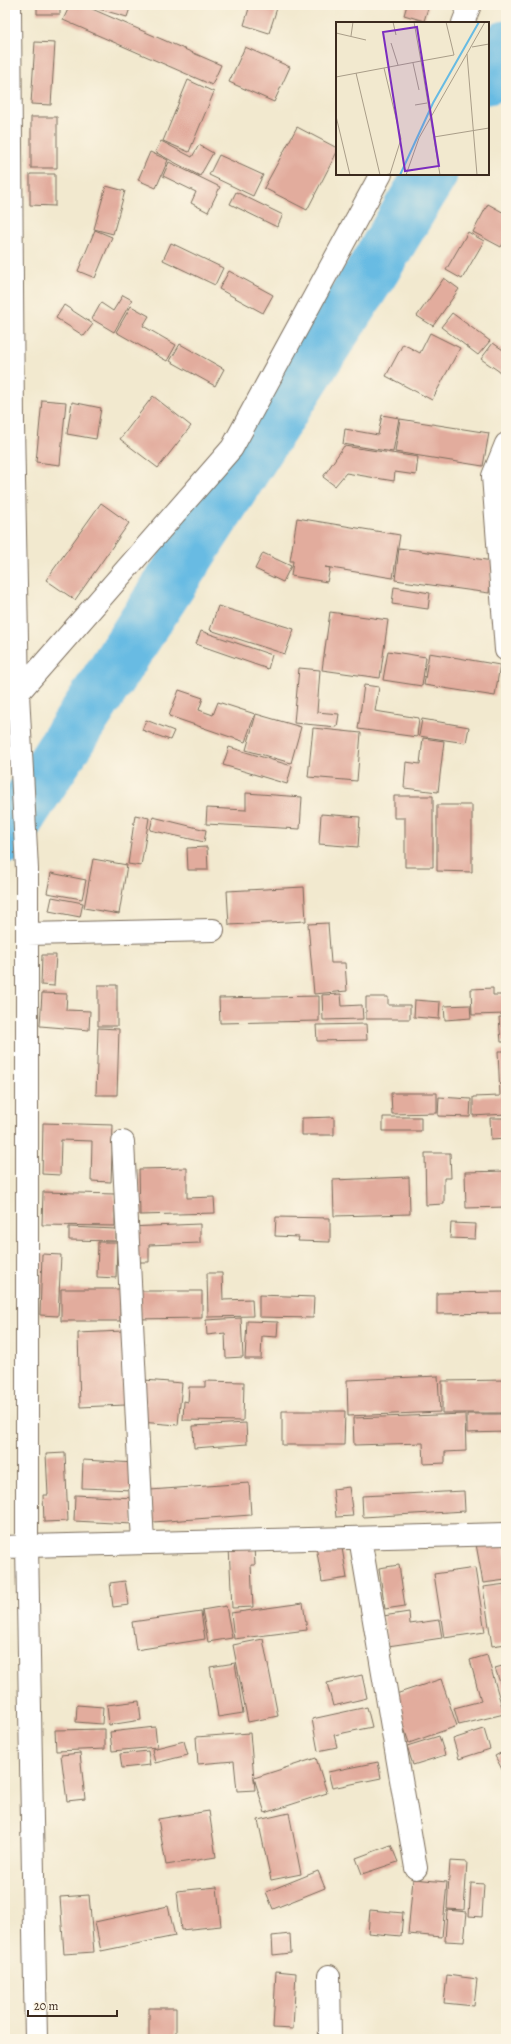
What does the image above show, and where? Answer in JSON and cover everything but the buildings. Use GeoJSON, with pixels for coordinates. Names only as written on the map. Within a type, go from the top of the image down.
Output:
{"type":"FeatureCollection","features":[{"type":"Feature","properties":{"kind":"street"},"geometry":{"type":"LineString","coordinates":[[10,5],[9,425],[12,701],[23,769],[27,869],[27,1546],[36,2039]]}},
{"type":"Feature","properties":{"kind":"street"},"geometry":{"type":"LineString","coordinates":[[463,22],[470,5]]}},
{"type":"Feature","properties":{"kind":"street"},"geometry":{"type":"LineString","coordinates":[[12,701],[232,448],[380,175]]}},
{"type":"Feature","properties":{"kind":"street"},"geometry":{"type":"LineString","coordinates":[[506,444],[493,476],[506,650]]}},
{"type":"Feature","properties":{"kind":"street"},"geometry":{"type":"LineString","coordinates":[[27,934],[213,930]]}},
{"type":"Feature","properties":{"kind":"street"},"geometry":{"type":"LineString","coordinates":[[123,1142],[143,1543]]}},
{"type":"Feature","properties":{"kind":"street"},"geometry":{"type":"LineString","coordinates":[[5,1547],[506,1534]]}},
{"type":"Feature","properties":{"kind":"street"},"geometry":{"type":"LineString","coordinates":[[360,1538],[416,1868]]}},
{"type":"Feature","properties":{"kind":"street"},"geometry":{"type":"LineString","coordinates":[[329,1976],[330,2039]]}},
{"type":"Feature","properties":{"kind":"waterway"},"geometry":{"type":"LineString","coordinates":[[489,76],[506,47]]}},
{"type":"Feature","properties":{"kind":"waterway"},"geometry":{"type":"LineString","coordinates":[[5,838],[375,267],[430,175]]}}]}
